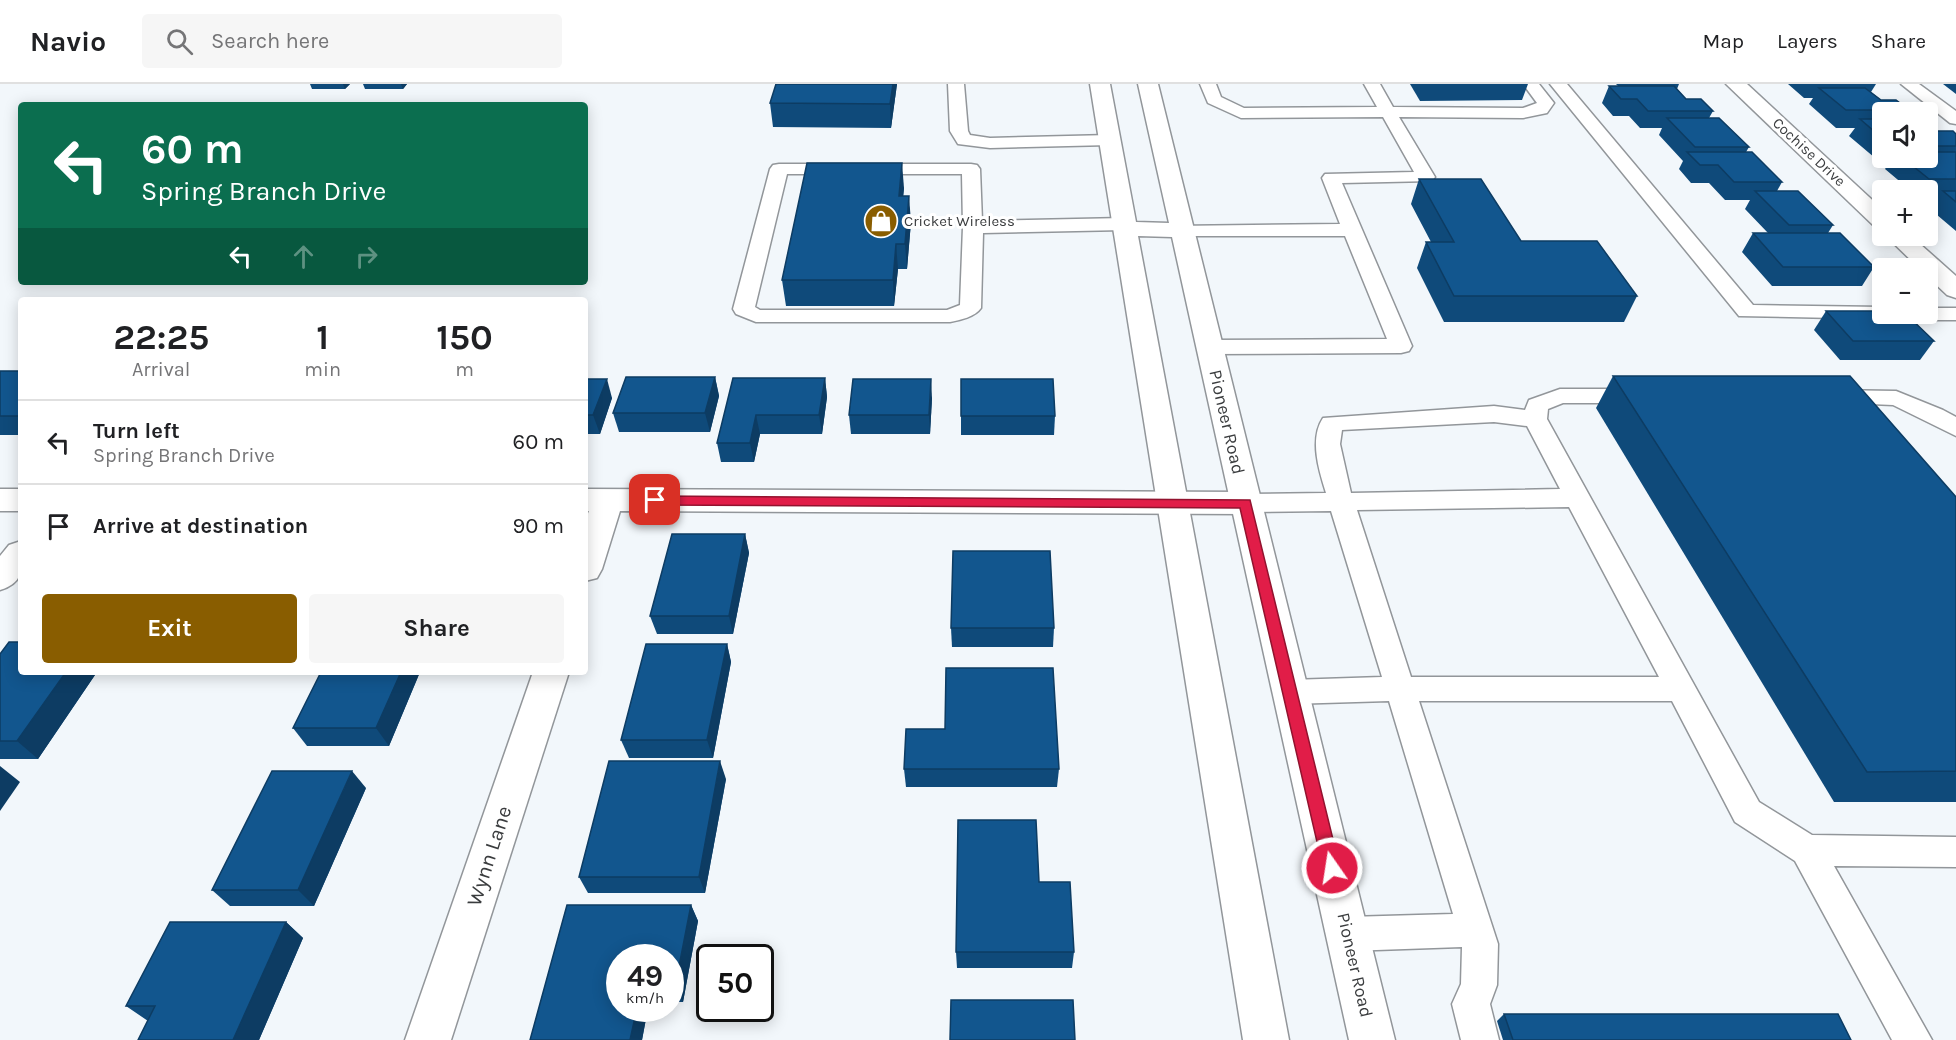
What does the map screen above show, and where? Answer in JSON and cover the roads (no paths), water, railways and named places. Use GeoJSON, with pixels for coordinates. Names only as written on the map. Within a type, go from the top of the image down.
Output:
{"type":"FeatureCollection","features":[{"type":"Feature","properties":{"kind":"main road"},"geometry":{"type":"LineString","coordinates":[[1100,84],[1266,1040]]}},
{"type":"Feature","properties":{"kind":"main road","name":"Pioneer Road"},"geometry":{"type":"LineString","coordinates":[[1148,84],[1372,1040]]}},
{"type":"Feature","properties":{"kind":"main road","name":"Cochise Drive"},"geometry":{"type":"LineString","coordinates":[[1736,84],[1872,212]]}},
{"type":"Feature","properties":{"kind":"main road"},"geometry":{"type":"LineString","coordinates":[[1124,227],[1181,230]]}},
{"type":"Feature","properties":{"kind":"main road"},"geometry":{"type":"LineString","coordinates":[[1909,246],[1956,290]]}},
{"type":"Feature","properties":{"kind":"main road"},"geometry":{"type":"LineString","coordinates":[[0,500],[18,500]]}},
{"type":"Feature","properties":{"kind":"main road"},"geometry":{"type":"LineString","coordinates":[[588,550],[596,500],[1246,503]]}},
{"type":"Feature","properties":{"kind":"main road"},"geometry":{"type":"LineString","coordinates":[[0,578],[18,557]]}},
{"type":"Feature","properties":{"kind":"main road","name":"Wynn Lane"},"geometry":{"type":"LineString","coordinates":[[428,1040],[550,675]]}},
{"type":"Feature","properties":{"kind":"lane"},"geometry":{"type":"LineString","coordinates":[[956,84],[960,123],[958,131],[964,140],[990,143],[1110,140]]}},
{"type":"Feature","properties":{"kind":"lane"},"geometry":{"type":"LineString","coordinates":[[1208,84],[1214,100],[1241,113],[1523,113],[1541,109],[1546,103],[1531,84]]}},
{"type":"Feature","properties":{"kind":"lane"},"geometry":{"type":"LineString","coordinates":[[1209,347],[1401,346],[1331,178],[1426,177],[1372,84]]}},
{"type":"Feature","properties":{"kind":"lane"},"geometry":{"type":"LineString","coordinates":[[1558,84],[1747,311],[1872,313]]}},
{"type":"Feature","properties":{"kind":"lane"},"geometry":{"type":"LineString","coordinates":[[1909,84],[1956,119]]}},
{"type":"Feature","properties":{"kind":"lane"},"geometry":{"type":"LineString","coordinates":[[779,169],[971,169],[973,227],[970,308],[950,316],[756,316],[744,309],[779,169]]}},
{"type":"Feature","properties":{"kind":"lane"},"geometry":{"type":"LineString","coordinates":[[973,227],[1124,227]]}},
{"type":"Feature","properties":{"kind":"lane"},"geometry":{"type":"LineString","coordinates":[[1181,230],[1352,230]]}},
{"type":"Feature","properties":{"kind":"lane"},"geometry":{"type":"LineString","coordinates":[[1938,314],[1956,314]]}},
{"type":"Feature","properties":{"kind":"lane"},"geometry":{"type":"LineString","coordinates":[[1656,396],[1560,396],[1537,405],[1535,419],[1747,812],[1807,850],[1913,1040]]}},
{"type":"Feature","properties":{"kind":"lane"},"geometry":{"type":"LineString","coordinates":[[1812,397],[1896,398],[1935,415],[1956,428]]}},
{"type":"Feature","properties":{"kind":"lane"},"geometry":{"type":"LineString","coordinates":[[1480,1040],[1471,1004],[1479,985],[1480,944],[1333,475],[1328,444],[1331,423],[1494,414],[1535,419]]}},
{"type":"Feature","properties":{"kind":"lane"},"geometry":{"type":"LineString","coordinates":[[1246,503],[1578,498]]}},
{"type":"Feature","properties":{"kind":"lane"},"geometry":{"type":"LineString","coordinates":[[1290,692],[1400,689],[1681,689]]}},
{"type":"Feature","properties":{"kind":"lane"},"geometry":{"type":"LineString","coordinates":[[1807,850],[1953,856]]}},
{"type":"Feature","properties":{"kind":"lane"},"geometry":{"type":"LineString","coordinates":[[1348,934],[1476,930]]}},
{"type":"Feature","properties":{"kind":"place","name":"Cricket Wireless"},"geometry":{"type":"Point","coordinates":[881,221]}}]}
